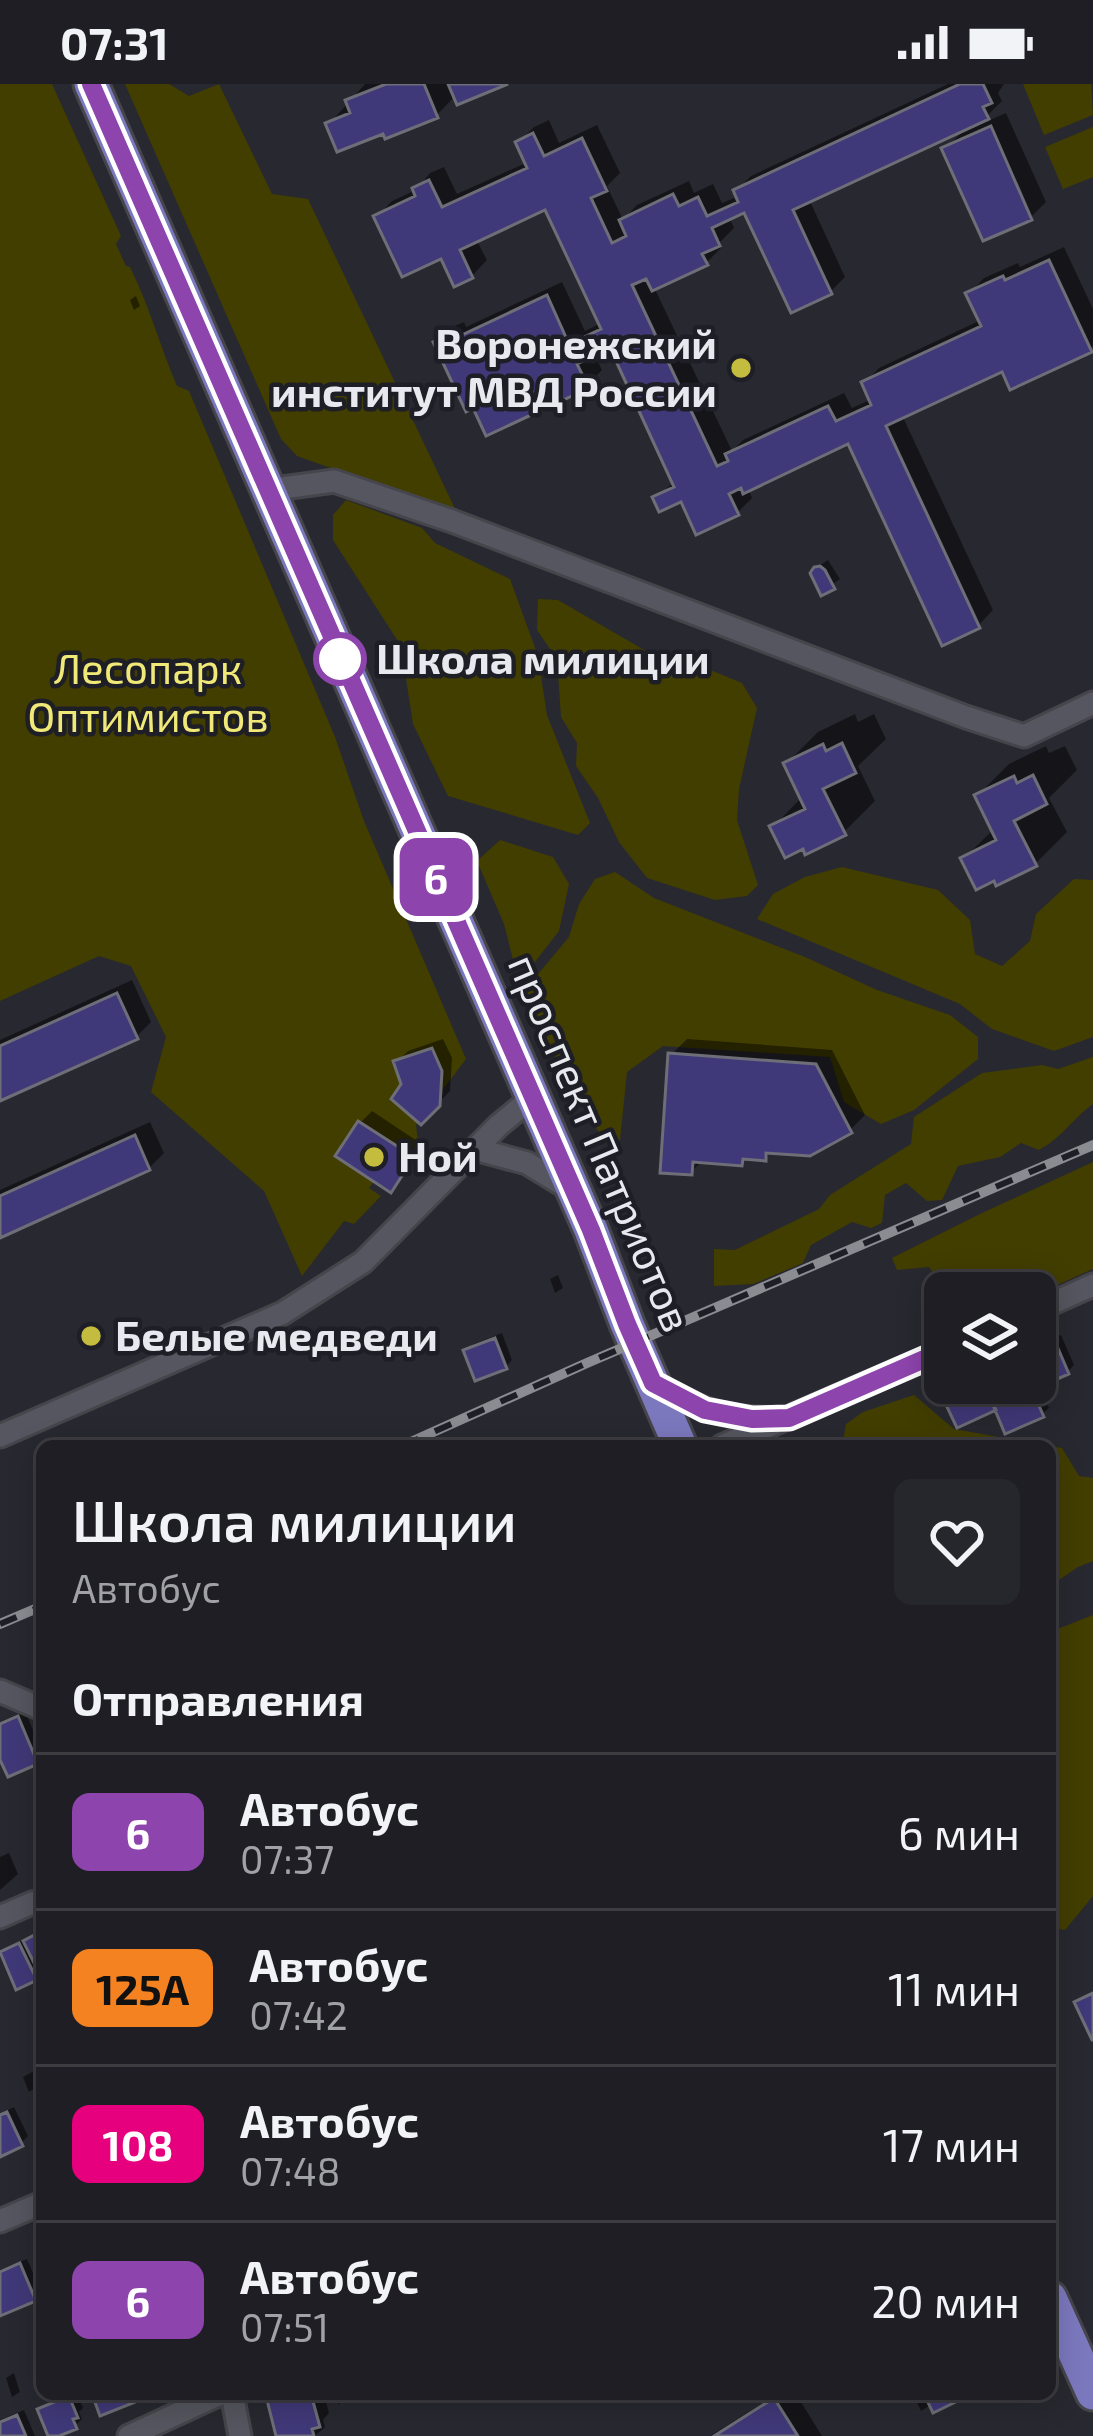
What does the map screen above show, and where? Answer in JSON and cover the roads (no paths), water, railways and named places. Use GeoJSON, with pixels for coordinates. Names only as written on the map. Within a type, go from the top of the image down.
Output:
{"type":"FeatureCollection","features":[{"type":"Feature","properties":{"kind":"highway","name":"проспект Патриотов"},"geometry":{"type":"LineString","coordinates":[[91,84],[677,1440]]}},
{"type":"Feature","properties":{"kind":"highway"},"geometry":{"type":"LineString","coordinates":[[1056,2312],[1093,2392]]}},
{"type":"Feature","properties":{"kind":"street"},"geometry":{"type":"LineString","coordinates":[[268,490],[334,481],[1024,736],[1093,703]]}},
{"type":"Feature","properties":{"kind":"street"},"geometry":{"type":"LineString","coordinates":[[0,1436],[284,1313],[363,1262],[533,1097]]}},
{"type":"Feature","properties":{"kind":"street"},"geometry":{"type":"LineString","coordinates":[[475,1149],[527,1163],[574,1192]]}},
{"type":"Feature","properties":{"kind":"street"},"geometry":{"type":"LineString","coordinates":[[1056,1302],[1093,1286]]}},
{"type":"Feature","properties":{"kind":"street"},"geometry":{"type":"LineString","coordinates":[[736,1440],[924,1359]]}},
{"type":"Feature","properties":{"kind":"street"},"geometry":{"type":"LineString","coordinates":[[653,1383],[726,1416],[789,1418]]}},
{"type":"Feature","properties":{"kind":"street"},"geometry":{"type":"LineString","coordinates":[[765,1440],[789,1418]]}},
{"type":"Feature","properties":{"kind":"street"},"geometry":{"type":"LineString","coordinates":[[0,1691],[36,1706]]}},
{"type":"Feature","properties":{"kind":"street"},"geometry":{"type":"LineString","coordinates":[[0,1916],[36,1903]]}},
{"type":"Feature","properties":{"kind":"street"},"geometry":{"type":"LineString","coordinates":[[0,2221],[36,2206]]}},
{"type":"Feature","properties":{"kind":"street"},"geometry":{"type":"LineString","coordinates":[[129,2436],[207,2400]]}},
{"type":"Feature","properties":{"kind":"street"},"geometry":{"type":"LineString","coordinates":[[233,2400],[240,2436]]}},
{"type":"Feature","properties":{"kind":"railway"},"geometry":{"type":"LineString","coordinates":[[415,1440],[1093,1145]]}},
{"type":"Feature","properties":{"kind":"railway"},"geometry":{"type":"LineString","coordinates":[[0,1624],[36,1609]]}},
{"type":"Feature","properties":{"kind":"place","name":"Воронежский институт МВД России"},"geometry":{"type":"Point","coordinates":[741,368]}},
{"type":"Feature","properties":{"kind":"place","name":"Школа милиции"},"geometry":{"type":"Point","coordinates":[340,659]}},
{"type":"Feature","properties":{"kind":"place","name":"Ной"},"geometry":{"type":"Point","coordinates":[374,1157]}},
{"type":"Feature","properties":{"kind":"place","name":"Белые медведи"},"geometry":{"type":"Point","coordinates":[91,1336]}},
{"type":"Feature","properties":{"kind":"park label","name":"Лесопарк Оптимистов"},"geometry":{"type":"Point","coordinates":[148,693]}}]}
